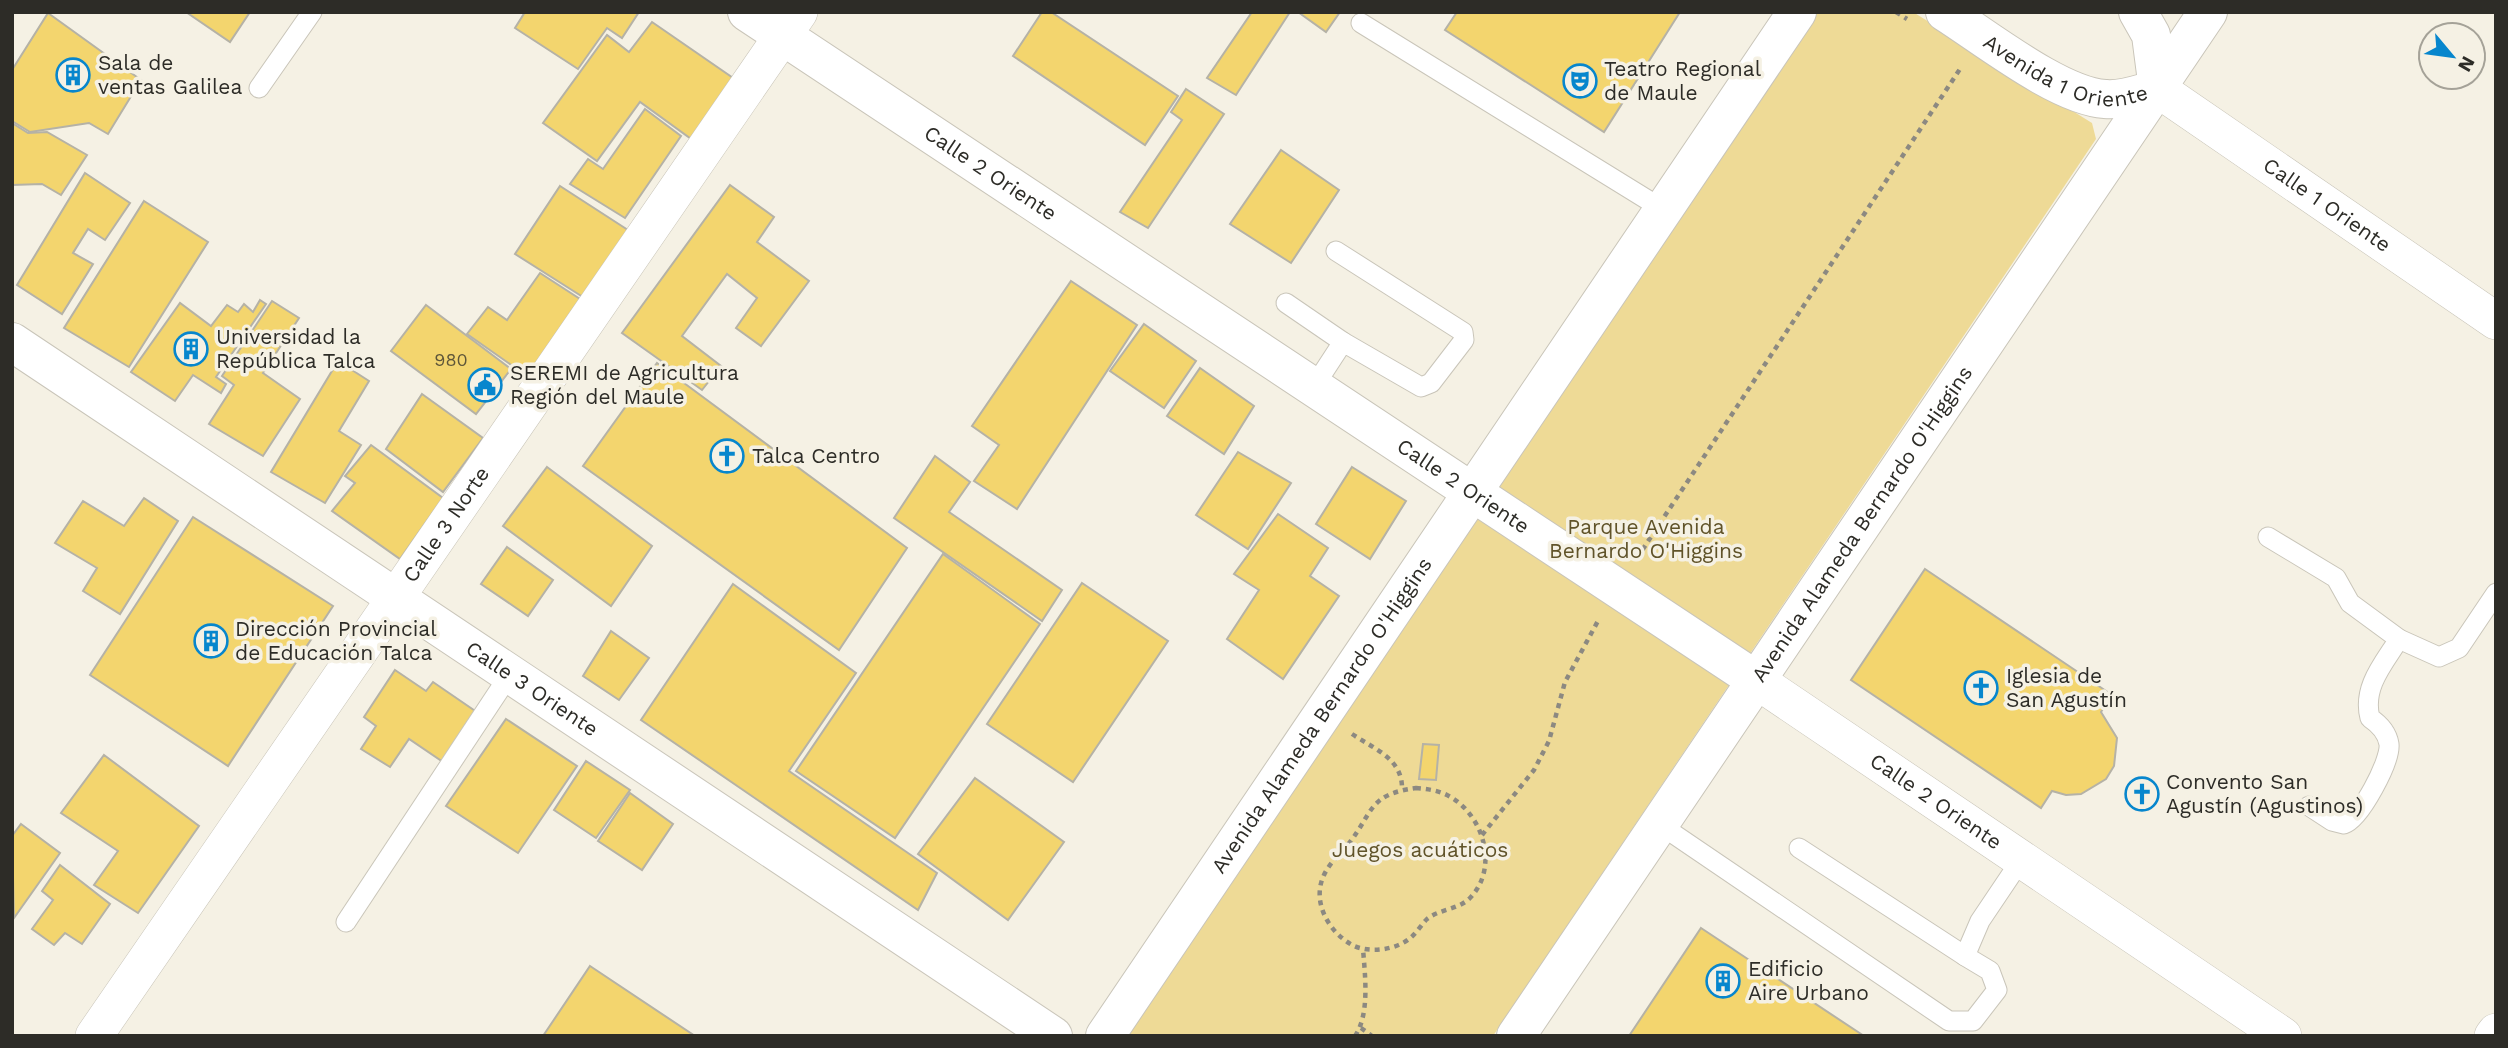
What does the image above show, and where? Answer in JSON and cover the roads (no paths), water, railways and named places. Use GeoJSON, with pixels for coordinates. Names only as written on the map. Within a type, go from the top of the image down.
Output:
{"type":"FeatureCollection","features":[{"type":"Feature","properties":{"kind":"main road","name":"Calle 2 Oriente"},"geometry":{"type":"LineString","coordinates":[[747,12],[791,24],[1313,388],[1756,680]]}},
{"type":"Feature","properties":{"kind":"main road","name":"Avenida Alameda Bernardo O'Higgins"},"geometry":{"type":"LineString","coordinates":[[1105,1036],[1797,12]]}},
{"type":"Feature","properties":{"kind":"main road","name":"Avenida 1 Oriente"},"geometry":{"type":"LineString","coordinates":[[1945,12],[2062,86],[2087,97],[2108,100],[2158,89],[2151,35],[2138,12]]}},
{"type":"Feature","properties":{"kind":"main road","name":"Avenida Alameda Bernardo O'Higgins"},"geometry":{"type":"LineString","coordinates":[[1516,1036],[2208,12]]}},
{"type":"Feature","properties":{"kind":"main road","name":"Calle 3 Oriente"},"geometry":{"type":"LineString","coordinates":[[12,342],[1053,1036]]}},
{"type":"Feature","properties":{"kind":"street","name":"Calle 3 Norte"},"geometry":{"type":"LineString","coordinates":[[93,1036],[791,24]]}},
{"type":"Feature","properties":{"kind":"street","name":"Calle 1 Oriente"},"geometry":{"type":"LineString","coordinates":[[2158,89],[2496,321]]}},
{"type":"Feature","properties":{"kind":"street","name":"Calle 2 Oriente"},"geometry":{"type":"LineString","coordinates":[[1756,680],[2283,1036]]}},
{"type":"Feature","properties":{"kind":"lane"},"geometry":{"type":"LineString","coordinates":[[260,88],[312,12]]}},
{"type":"Feature","properties":{"kind":"lane"},"geometry":{"type":"LineString","coordinates":[[1361,23],[1664,210]]}},
{"type":"Feature","properties":{"kind":"lane"},"geometry":{"type":"LineString","coordinates":[[1286,303],[1343,342],[1421,387],[1431,383],[1464,340],[1463,332],[1336,251]]}},
{"type":"Feature","properties":{"kind":"lane"},"geometry":{"type":"LineString","coordinates":[[1313,388],[1343,342]]}},
{"type":"Feature","properties":{"kind":"lane"},"geometry":{"type":"LineString","coordinates":[[2268,537],[2336,578],[2350,603],[2399,639],[2439,657],[2459,648],[2496,593]]}},
{"type":"Feature","properties":{"kind":"lane"},"geometry":{"type":"LineString","coordinates":[[2309,807],[2332,821],[2344,824],[2357,816],[2387,759],[2389,745],[2380,725],[2370,718],[2368,695],[2372,682],[2399,639]]}},
{"type":"Feature","properties":{"kind":"lane"},"geometry":{"type":"LineString","coordinates":[[346,922],[510,674]]}},
{"type":"Feature","properties":{"kind":"lane"},"geometry":{"type":"LineString","coordinates":[[1659,824],[1949,1021],[1973,1021],[1997,990],[1990,971],[1799,848]]}},
{"type":"Feature","properties":{"kind":"lane"},"geometry":{"type":"LineString","coordinates":[[1965,956],[1980,921],[2021,860]]}},
{"type":"Feature","properties":{"kind":"place","name":"Sala de ventas Galilea"},"geometry":{"type":"Point","coordinates":[73,75]}},
{"type":"Feature","properties":{"kind":"place","name":"Teatro Regional de Maule"},"geometry":{"type":"Point","coordinates":[1580,81]}},
{"type":"Feature","properties":{"kind":"place","name":"Universidad la República Talca"},"geometry":{"type":"Point","coordinates":[191,349]}},
{"type":"Feature","properties":{"kind":"place","name":"SEREMI de Agricultura Región del Maule"},"geometry":{"type":"Point","coordinates":[485,385]}},
{"type":"Feature","properties":{"kind":"place","name":"Talca Centro"},"geometry":{"type":"Point","coordinates":[727,456]}},
{"type":"Feature","properties":{"kind":"place","name":"Dirección Provincial de Educación Talca"},"geometry":{"type":"Point","coordinates":[211,641]}},
{"type":"Feature","properties":{"kind":"place","name":"Iglesia de San Agustín"},"geometry":{"type":"Point","coordinates":[1981,688]}},
{"type":"Feature","properties":{"kind":"place","name":"Convento San Agustín (Agustinos)"},"geometry":{"type":"Point","coordinates":[2142,794]}},
{"type":"Feature","properties":{"kind":"place","name":"Edificio Aire Urbano"},"geometry":{"type":"Point","coordinates":[1723,981]}},
{"type":"Feature","properties":{"kind":"park label","name":"Parque Avenida Bernardo O'Higgins"},"geometry":{"type":"Point","coordinates":[1646,539]}},
{"type":"Feature","properties":{"kind":"park label","name":"Juegos acuáticos"},"geometry":{"type":"Point","coordinates":[1420,850]}}]}
